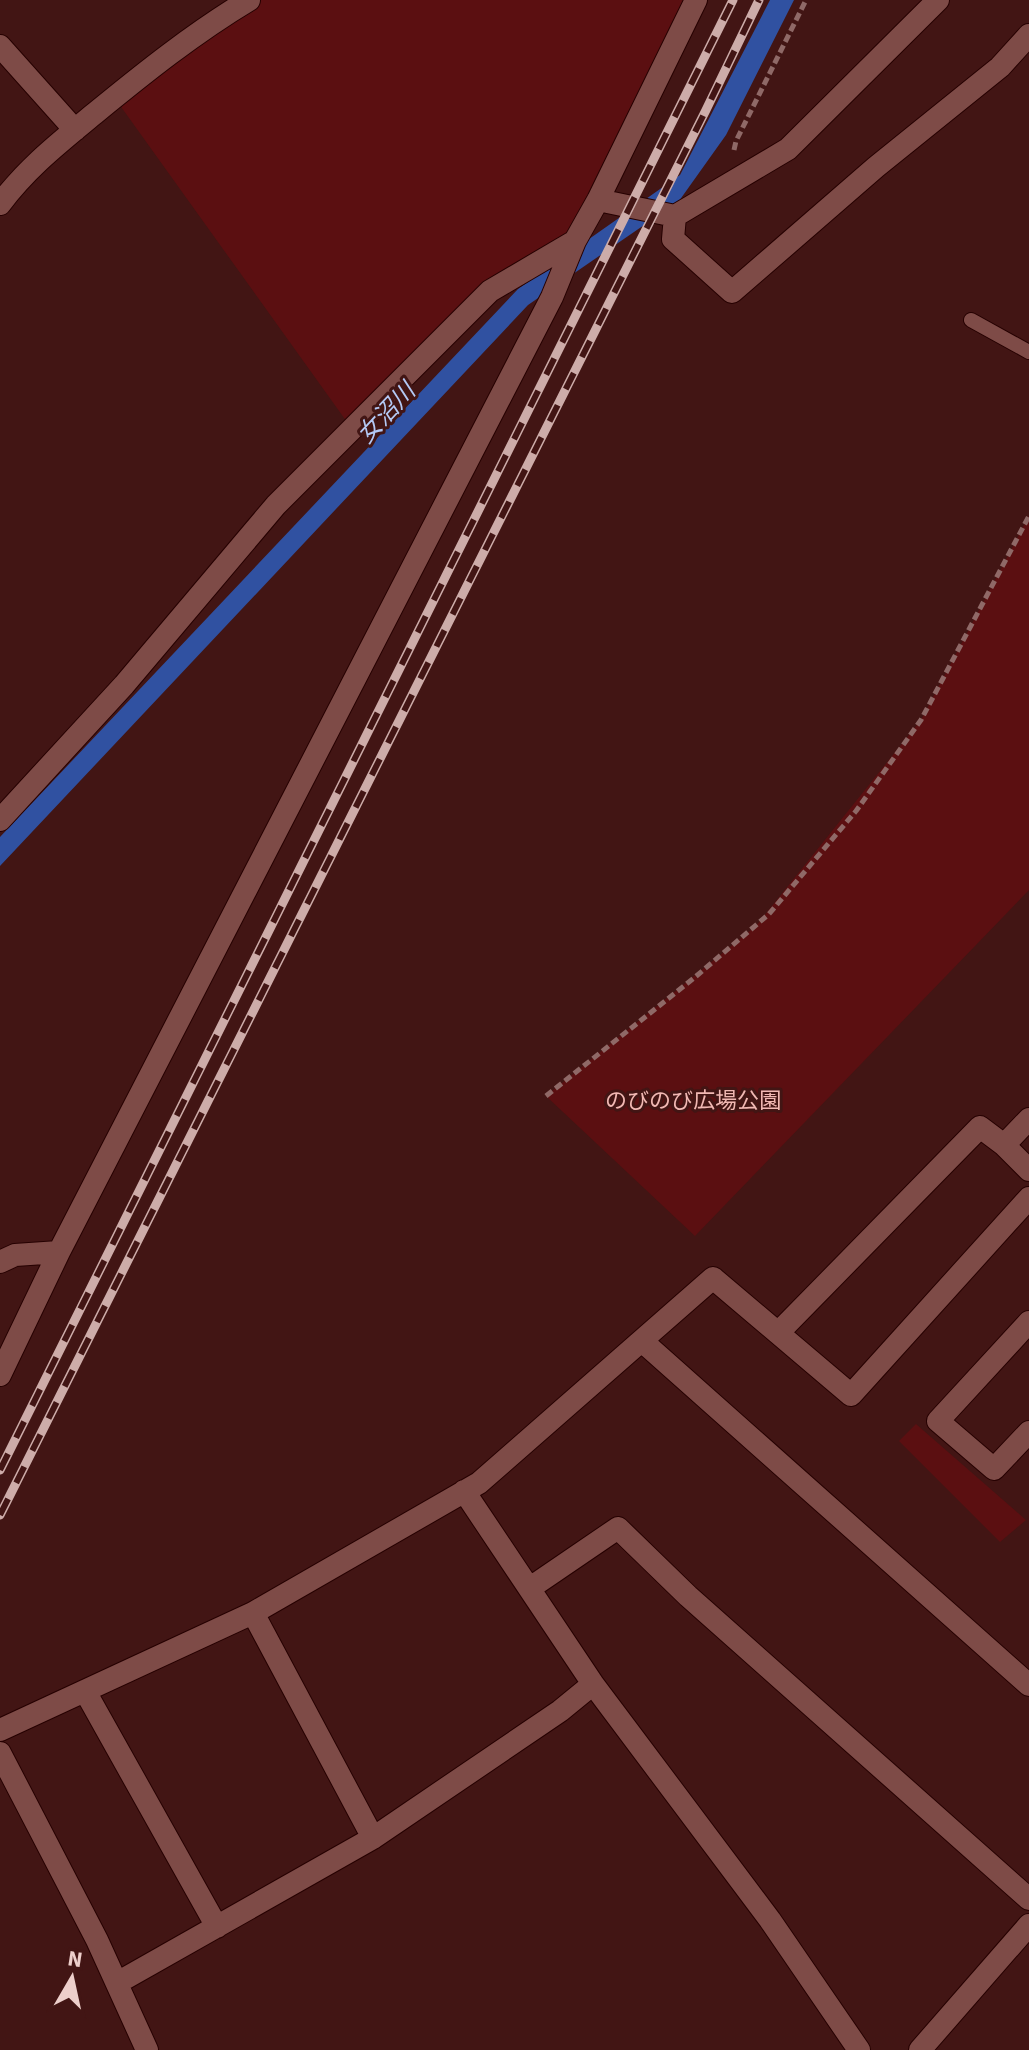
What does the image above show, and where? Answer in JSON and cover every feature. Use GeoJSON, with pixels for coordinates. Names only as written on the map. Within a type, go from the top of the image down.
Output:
{"type":"FeatureCollection","features":[{"type":"Feature","properties":{"kind":"street"},"geometry":{"type":"LineString","coordinates":[[1,201],[23,174],[75,130],[204,27],[249,0]]}},
{"type":"Feature","properties":{"kind":"street"},"geometry":{"type":"LineString","coordinates":[[0,1375],[59,1252],[552,297],[575,241],[696,0]]}},
{"type":"Feature","properties":{"kind":"street"},"geometry":{"type":"LineString","coordinates":[[598,200],[674,216],[726,186],[788,149],[938,0]]}},
{"type":"Feature","properties":{"kind":"street"},"geometry":{"type":"LineString","coordinates":[[674,216],[673,239],[732,292],[876,167],[1000,67],[1029,35]]}},
{"type":"Feature","properties":{"kind":"street"},"geometry":{"type":"LineString","coordinates":[[0,46],[75,130]]}},
{"type":"Feature","properties":{"kind":"street"},"geometry":{"type":"LineString","coordinates":[[0,820],[124,685],[276,505],[490,291],[575,241]]}},
{"type":"Feature","properties":{"kind":"street"},"geometry":{"type":"LineString","coordinates":[[1004,1145],[1029,1119]]}},
{"type":"Feature","properties":{"kind":"street"},"geometry":{"type":"LineString","coordinates":[[778,1333],[980,1127],[1029,1170]]}},
{"type":"Feature","properties":{"kind":"street"},"geometry":{"type":"LineString","coordinates":[[0,1730],[253,1613],[479,1483],[713,1278],[851,1395],[1029,1198]]}},
{"type":"Feature","properties":{"kind":"street"},"geometry":{"type":"LineString","coordinates":[[0,1262],[15,1255],[59,1252]]}},
{"type":"Feature","properties":{"kind":"street"},"geometry":{"type":"LineString","coordinates":[[1029,1322],[938,1421],[994,1469],[1029,1432]]}},
{"type":"Feature","properties":{"kind":"street"},"geometry":{"type":"LineString","coordinates":[[642,1341],[1029,1685]]}},
{"type":"Feature","properties":{"kind":"street"},"geometry":{"type":"LineString","coordinates":[[464,1491],[593,1684],[770,1920],[859,2050]]}},
{"type":"Feature","properties":{"kind":"street"},"geometry":{"type":"LineString","coordinates":[[530,1588],[618,1528],[688,1596],[1029,1899]]}},
{"type":"Feature","properties":{"kind":"street"},"geometry":{"type":"LineString","coordinates":[[253,1613],[373,1838]]}},
{"type":"Feature","properties":{"kind":"street"},"geometry":{"type":"LineString","coordinates":[[117,1983],[373,1838],[560,1711],[593,1684]]}},
{"type":"Feature","properties":{"kind":"street"},"geometry":{"type":"LineString","coordinates":[[85,1691],[217,1927]]}},
{"type":"Feature","properties":{"kind":"street"},"geometry":{"type":"LineString","coordinates":[[0,1753],[97,1940],[147,2050]]}},
{"type":"Feature","properties":{"kind":"street"},"geometry":{"type":"LineString","coordinates":[[927,2048],[1029,1925]]}},
{"type":"Feature","properties":{"kind":"lane"},"geometry":{"type":"LineString","coordinates":[[971,320],[1029,352]]}},
{"type":"Feature","properties":{"kind":"path"},"geometry":{"type":"LineString","coordinates":[[726,186],[736,141],[806,0]]}},
{"type":"Feature","properties":{"kind":"path"},"geometry":{"type":"LineString","coordinates":[[546,1096],[769,914],[856,811],[921,720],[1029,516]]}},
{"type":"Feature","properties":{"kind":"green space"},"geometry":{"type":"Polygon","coordinates":[[[253,0],[696,0],[575,241],[490,291],[352,429],[114,97],[253,0]]]}},
{"type":"Feature","properties":{"kind":"green space","name":"のびのび広場公園"},"geometry":{"type":"Polygon","coordinates":[[[1029,516],[1029,890],[695,1236],[546,1096],[756,926],[921,720],[1029,516]]]}},
{"type":"Feature","properties":{"kind":"green space"},"geometry":{"type":"Polygon","coordinates":[[[916,1424],[1026,1520],[1000,1542],[899,1441],[916,1424]]]}},
{"type":"Feature","properties":{"kind":"water"},"geometry":{"type":"Polygon","coordinates":[[[770,0],[794,0],[726,135],[679,201],[528,305],[0,866],[0,837],[518,289],[680,175],[770,0]]]}},
{"type":"Feature","properties":{"kind":"railway"},"geometry":{"type":"LineString","coordinates":[[0,1470],[733,0]]}},
{"type":"Feature","properties":{"kind":"railway"},"geometry":{"type":"LineString","coordinates":[[0,1515],[759,0]]}},
{"type":"Feature","properties":{"kind":"water label","name":"女沼川"},"geometry":{"type":"Point","coordinates":[386,413]}}]}
